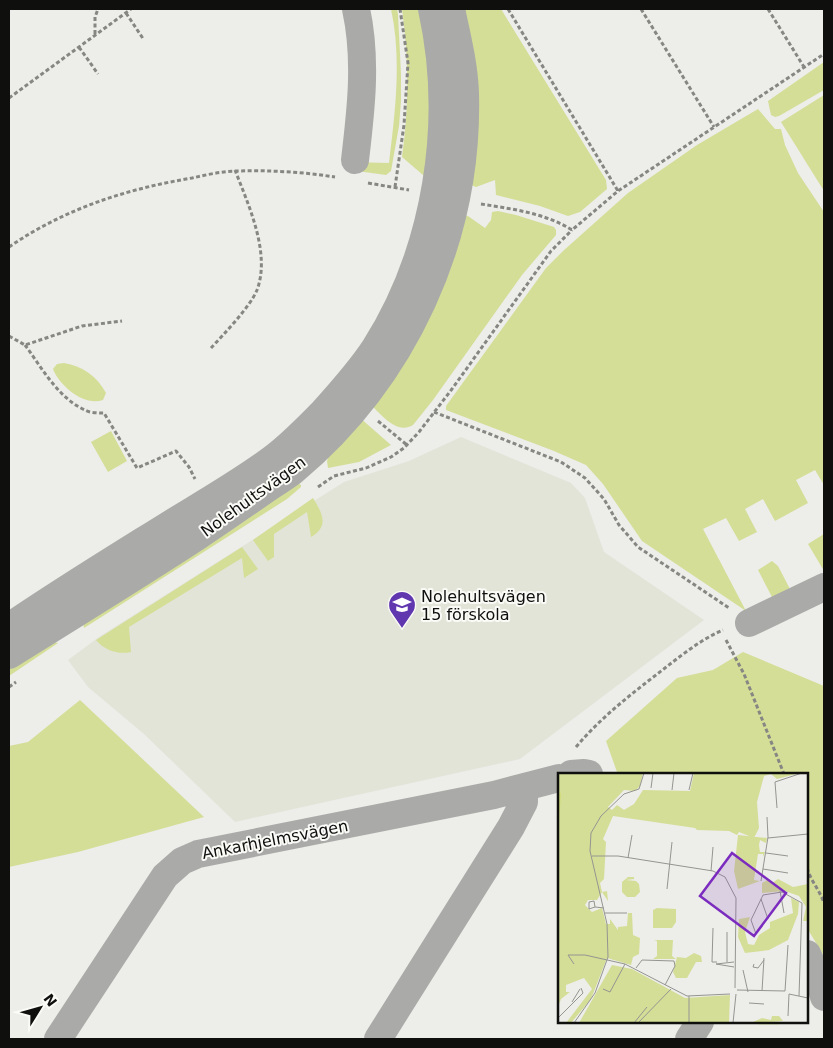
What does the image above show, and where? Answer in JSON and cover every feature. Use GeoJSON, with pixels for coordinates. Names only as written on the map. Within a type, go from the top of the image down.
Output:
{"type":"FeatureCollection","features":[{"type":"Feature","properties":{"kind":"street"},"geometry":{"type":"LineString","coordinates":[[351,173],[361,109],[361,34],[356,9]]}},
{"type":"Feature","properties":{"kind":"street","name":"Nolehultsvägen"},"geometry":{"type":"LineString","coordinates":[[9,627],[58,594],[222,493],[272,459],[312,423],[342,391],[374,349],[400,303],[416,264],[434,192],[444,105],[432,9]]}},
{"type":"Feature","properties":{"kind":"street","name":"Nolehultsvägen"},"geometry":{"type":"LineString","coordinates":[[9,655],[178,549],[290,473],[336,430],[366,396],[393,357],[418,312],[434,273],[447,237],[458,182],[464,128],[464,92],[460,48],[451,9]]}},
{"type":"Feature","properties":{"kind":"street"},"geometry":{"type":"LineString","coordinates":[[749,623],[824,587]]}},
{"type":"Feature","properties":{"kind":"street","name":"Ankarhjelmsvägen"},"geometry":{"type":"LineString","coordinates":[[58,1039],[165,876],[182,861],[198,854],[475,799],[558,778]]}},
{"type":"Feature","properties":{"kind":"street"},"geometry":{"type":"LineString","coordinates":[[378,1039],[511,827],[524,802],[524,788]]}},
{"type":"Feature","properties":{"kind":"street"},"geometry":{"type":"LineString","coordinates":[[808,956],[820,982],[824,997]]}},
{"type":"Feature","properties":{"kind":"street"},"geometry":{"type":"LineString","coordinates":[[689,1039],[699,1023]]}},
{"type":"Feature","properties":{"kind":"path"},"geometry":{"type":"LineString","coordinates":[[95,35],[95,18],[98,9]]}},
{"type":"Feature","properties":{"kind":"path"},"geometry":{"type":"LineString","coordinates":[[9,98],[131,9]]}},
{"type":"Feature","properties":{"kind":"path"},"geometry":{"type":"LineString","coordinates":[[395,187],[404,125],[408,63],[400,9]]}},
{"type":"Feature","properties":{"kind":"path"},"geometry":{"type":"LineString","coordinates":[[508,9],[618,191]]}},
{"type":"Feature","properties":{"kind":"path"},"geometry":{"type":"LineString","coordinates":[[641,9],[714,127]]}},
{"type":"Feature","properties":{"kind":"path"},"geometry":{"type":"LineString","coordinates":[[768,9],[804,68]]}},
{"type":"Feature","properties":{"kind":"path"},"geometry":{"type":"LineString","coordinates":[[126,13],[144,40]]}},
{"type":"Feature","properties":{"kind":"path"},"geometry":{"type":"LineString","coordinates":[[79,47],[98,74]]}},
{"type":"Feature","properties":{"kind":"path"},"geometry":{"type":"LineString","coordinates":[[478,204],[544,216],[572,230],[618,191],[824,54]]}},
{"type":"Feature","properties":{"kind":"path"},"geometry":{"type":"LineString","coordinates":[[212,348],[238,317],[256,290],[262,268],[256,223],[235,170]]}},
{"type":"Feature","properties":{"kind":"path"},"geometry":{"type":"LineString","coordinates":[[9,248],[53,220],[89,204],[157,184],[235,170],[351,173],[395,187],[413,190]]}},
{"type":"Feature","properties":{"kind":"path"},"geometry":{"type":"LineString","coordinates":[[25,345],[82,326],[122,321]]}},
{"type":"Feature","properties":{"kind":"path"},"geometry":{"type":"LineString","coordinates":[[9,336],[25,345],[54,385],[70,401],[86,411],[104,413],[137,468],[176,451],[189,467],[198,485]]}},
{"type":"Feature","properties":{"kind":"path"},"geometry":{"type":"LineString","coordinates":[[434,412],[561,462],[585,478],[604,499],[619,524],[638,547],[749,623]]}},
{"type":"Feature","properties":{"kind":"path"},"geometry":{"type":"LineString","coordinates":[[572,773],[571,759],[575,748],[588,732],[614,708],[696,646],[722,630],[749,623]]}},
{"type":"Feature","properties":{"kind":"path"},"geometry":{"type":"LineString","coordinates":[[722,630],[744,674],[784,773]]}},
{"type":"Feature","properties":{"kind":"path"},"geometry":{"type":"LineString","coordinates":[[808,872],[810,879],[824,903]]}},
{"type":"Feature","properties":{"kind":"shaded area","name":"Nolehultsvägen 15 förskola"},"geometry":{"type":"Polygon","coordinates":[[[461,437],[571,483],[585,498],[604,552],[704,620],[520,759],[235,822],[144,734],[88,687],[68,660],[99,637],[344,482],[409,461],[461,437]]]}},
{"type":"Feature","properties":{"kind":"green space"},"geometry":{"type":"Polygon","coordinates":[[[391,9],[397,9],[398,14],[401,101],[399,126],[391,171],[386,175],[350,170],[351,162],[389,163],[397,67],[391,9]]]}},
{"type":"Feature","properties":{"kind":"green space"},"geometry":{"type":"Polygon","coordinates":[[[402,9],[424,9],[429,30],[430,181],[402,157],[407,83],[402,9]]]}},
{"type":"Feature","properties":{"kind":"green space"},"geometry":{"type":"Polygon","coordinates":[[[461,9],[501,9],[606,180],[607,189],[580,212],[568,216],[540,206],[496,195],[495,180],[476,187],[467,183],[461,9]]]}},
{"type":"Feature","properties":{"kind":"green space"},"geometry":{"type":"Polygon","coordinates":[[[824,62],[824,90],[779,116],[771,115],[768,101],[824,62]]]}},
{"type":"Feature","properties":{"kind":"green space"},"geometry":{"type":"Polygon","coordinates":[[[824,95],[824,191],[781,122],[824,95]]]}},
{"type":"Feature","properties":{"kind":"green space"},"geometry":{"type":"Polygon","coordinates":[[[758,109],[775,129],[781,129],[785,145],[798,173],[824,212],[824,485],[815,470],[796,480],[808,503],[775,521],[763,499],[745,509],[757,532],[739,541],[726,518],[703,529],[746,611],[642,541],[603,484],[586,465],[446,410],[446,406],[546,268],[563,251],[628,193],[697,145],[758,109]]]}},
{"type":"Feature","properties":{"kind":"green space"},"geometry":{"type":"Polygon","coordinates":[[[498,211],[554,227],[556,235],[522,275],[413,425],[401,427],[395,425],[384,418],[370,404],[462,215],[468,216],[485,228],[491,220],[492,212],[498,211]]]}},
{"type":"Feature","properties":{"kind":"green space"},"geometry":{"type":"Polygon","coordinates":[[[64,363],[83,369],[94,377],[106,393],[103,400],[88,400],[66,388],[53,369],[57,364],[64,363]]]}},
{"type":"Feature","properties":{"kind":"green space"},"geometry":{"type":"Polygon","coordinates":[[[359,417],[391,445],[359,462],[328,468],[327,461],[329,455],[359,417]]]}},
{"type":"Feature","properties":{"kind":"green space"},"geometry":{"type":"Polygon","coordinates":[[[111,431],[127,461],[108,472],[91,442],[111,431]]]}},
{"type":"Feature","properties":{"kind":"green space"},"geometry":{"type":"Polygon","coordinates":[[[298,483],[301,487],[287,499],[84,628],[82,618],[298,483]]]}},
{"type":"Feature","properties":{"kind":"green space"},"geometry":{"type":"Polygon","coordinates":[[[313,498],[321,514],[321,528],[311,537],[307,512],[274,534],[274,557],[268,561],[253,540],[313,498]]]}},
{"type":"Feature","properties":{"kind":"green space"},"geometry":{"type":"Polygon","coordinates":[[[824,534],[824,571],[808,544],[824,534]]]}},
{"type":"Feature","properties":{"kind":"green space"},"geometry":{"type":"Polygon","coordinates":[[[242,547],[258,569],[244,578],[242,558],[129,627],[131,652],[121,653],[112,651],[103,647],[96,640],[242,547]]]}},
{"type":"Feature","properties":{"kind":"green space"},"geometry":{"type":"Polygon","coordinates":[[[772,561],[778,566],[790,589],[773,599],[758,570],[772,561]]]}},
{"type":"Feature","properties":{"kind":"green space"},"geometry":{"type":"Polygon","coordinates":[[[54,642],[58,643],[9,676],[9,664],[54,642]]]}},
{"type":"Feature","properties":{"kind":"green space"},"geometry":{"type":"Polygon","coordinates":[[[743,652],[824,686],[824,956],[808,930],[808,773],[617,772],[606,741],[677,678],[713,670],[743,652]]]}},
{"type":"Feature","properties":{"kind":"green space"},"geometry":{"type":"Polygon","coordinates":[[[80,700],[204,817],[78,852],[9,867],[9,746],[28,742],[80,700]]]}},
{"type":"Feature","properties":{"kind":"place","name":"Nolehultsvägen 15 förskola"},"geometry":{"type":"Point","coordinates":[402,629]}}]}
